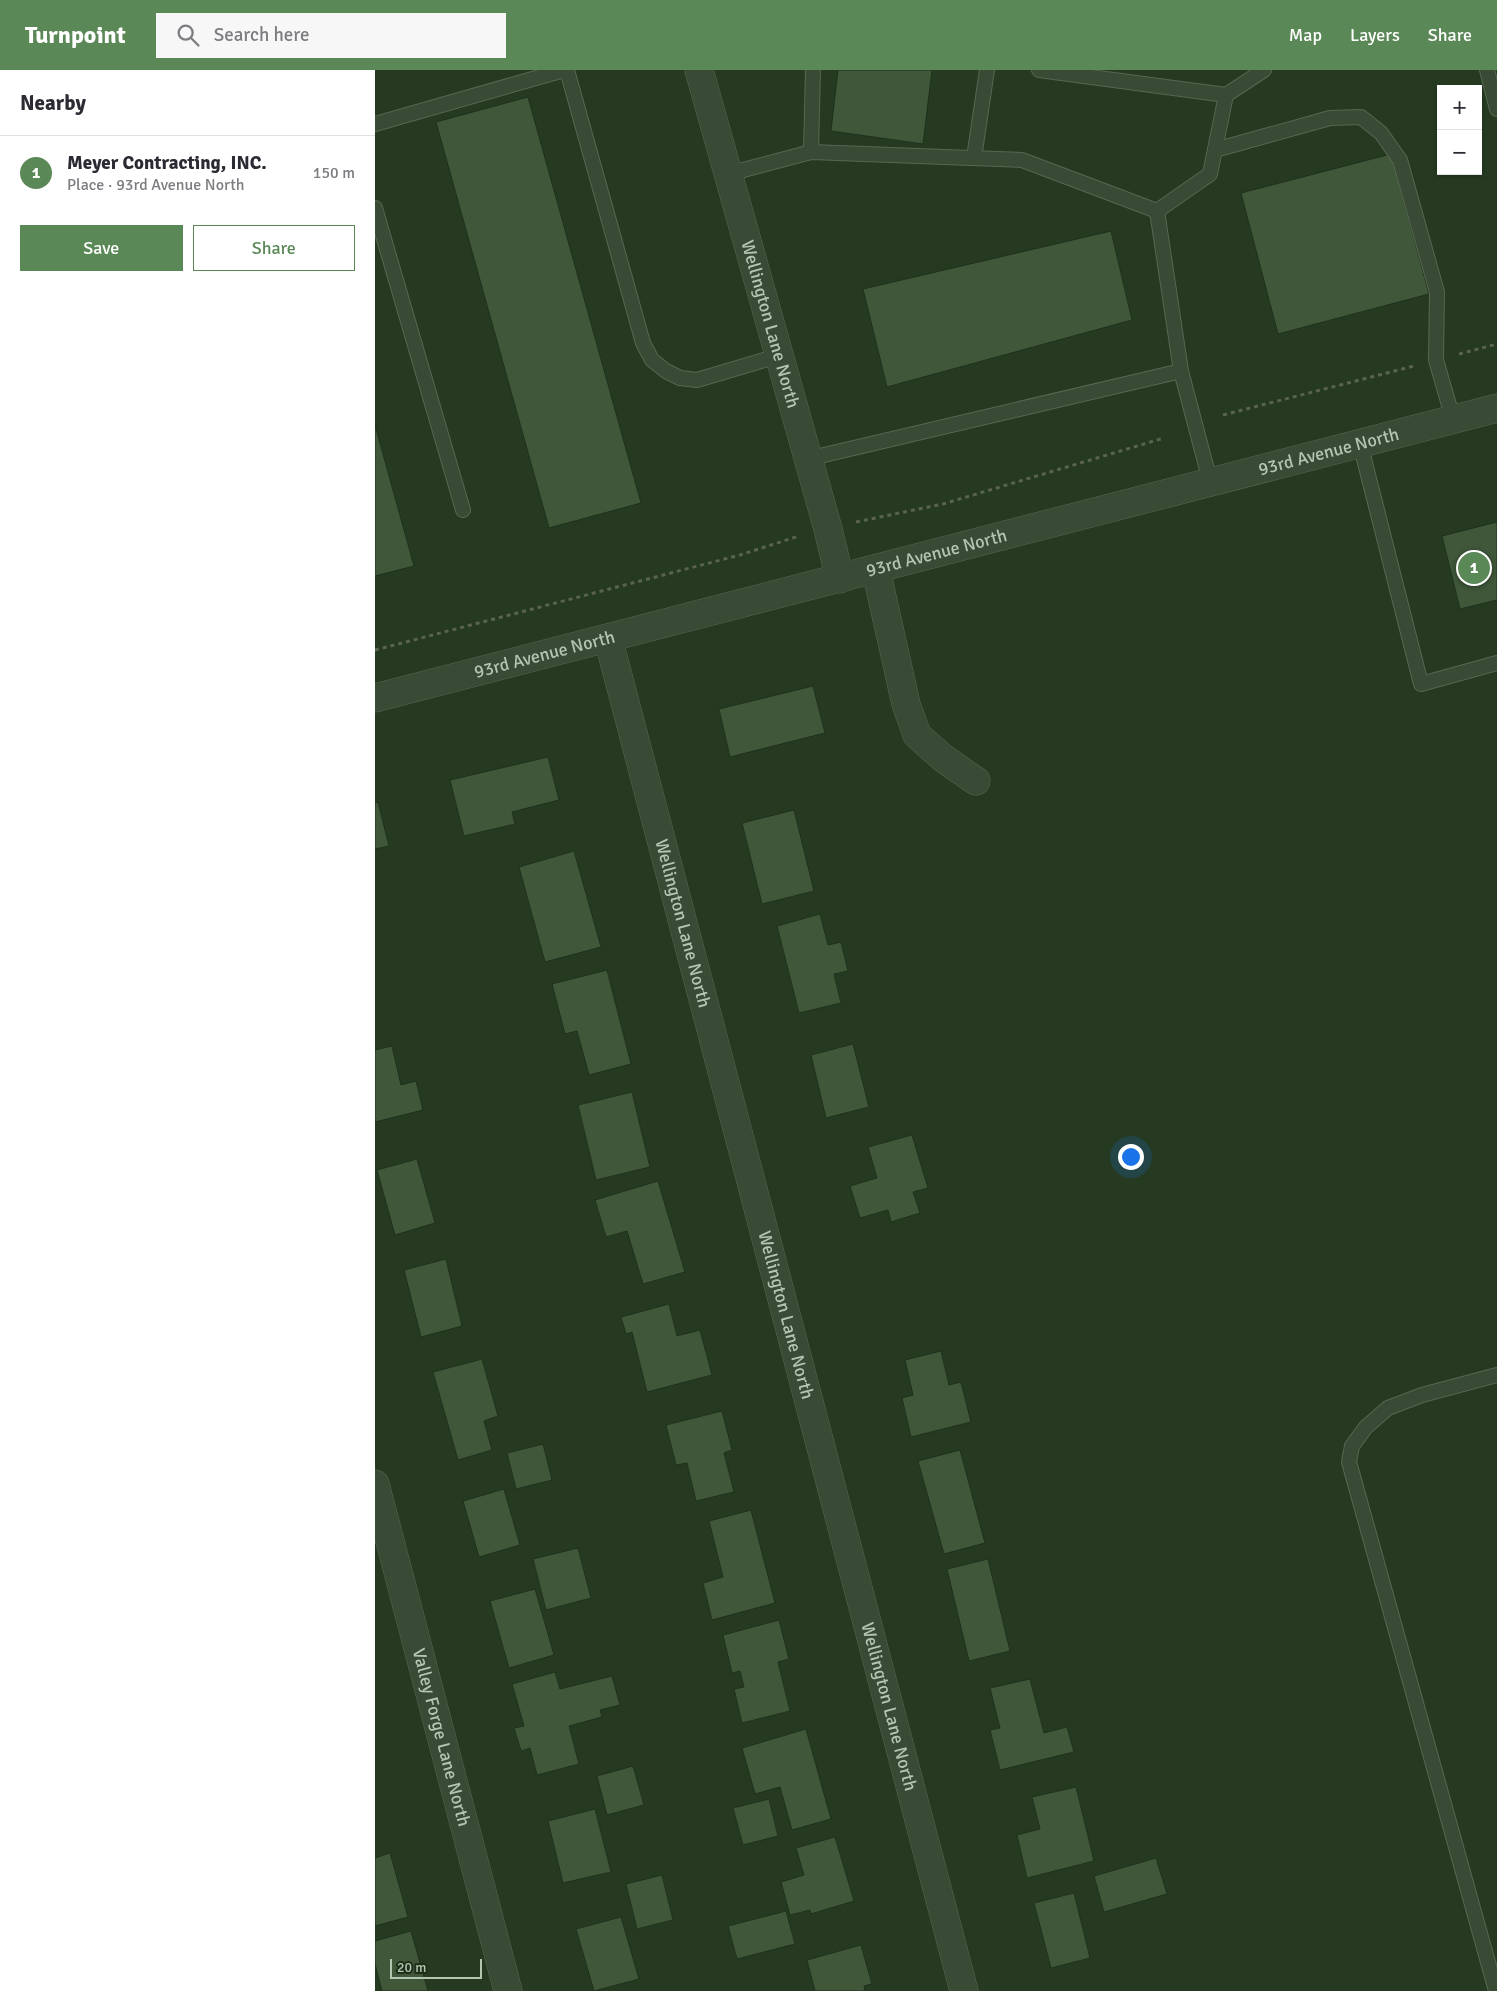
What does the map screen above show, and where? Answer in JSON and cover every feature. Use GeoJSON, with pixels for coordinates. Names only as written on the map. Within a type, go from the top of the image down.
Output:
{"type":"FeatureCollection","features":[{"type":"Feature","properties":{"kind":"street","name":"Wellington Lane North"},"geometry":{"type":"LineString","coordinates":[[699,70],[828,529],[840,579]]}},
{"type":"Feature","properties":{"kind":"street","name":"93rd Avenue North"},"geometry":{"type":"LineString","coordinates":[[375,698],[1497,408]]}},
{"type":"Feature","properties":{"kind":"street"},"geometry":{"type":"LineString","coordinates":[[876,570],[906,704],[917,734],[943,758],[975,781]]}},
{"type":"Feature","properties":{"kind":"street","name":"Wellington Lane North"},"geometry":{"type":"LineString","coordinates":[[608,638],[964,1991]]}},
{"type":"Feature","properties":{"kind":"street","name":"Valley Forge Lane North"},"geometry":{"type":"LineString","coordinates":[[375,1484],[508,1991]]}},
{"type":"Feature","properties":{"kind":"lane"},"geometry":{"type":"LineString","coordinates":[[375,124],[565,70],[643,343],[652,360],[665,371],[680,378],[697,380],[778,356]]}},
{"type":"Feature","properties":{"kind":"lane"},"geometry":{"type":"LineString","coordinates":[[811,152],[813,70]]}},
{"type":"Feature","properties":{"kind":"lane"},"geometry":{"type":"LineString","coordinates":[[974,158],[987,70]]}},
{"type":"Feature","properties":{"kind":"lane"},"geometry":{"type":"LineString","coordinates":[[1039,70],[1226,94],[1264,70]]}},
{"type":"Feature","properties":{"kind":"lane"},"geometry":{"type":"LineString","coordinates":[[1487,70],[1497,109]]}},
{"type":"Feature","properties":{"kind":"lane"},"geometry":{"type":"LineString","coordinates":[[1157,211],[1210,174],[1226,94]]}},
{"type":"Feature","properties":{"kind":"lane"},"geometry":{"type":"LineString","coordinates":[[1215,150],[1330,118],[1361,117],[1381,133],[1400,160],[1437,292],[1436,360],[1453,419]]}},
{"type":"Feature","properties":{"kind":"lane"},"geometry":{"type":"LineString","coordinates":[[728,174],[811,152],[1022,160],[1157,211]]}},
{"type":"Feature","properties":{"kind":"lane"},"geometry":{"type":"LineString","coordinates":[[375,208],[463,510]]}},
{"type":"Feature","properties":{"kind":"lane"},"geometry":{"type":"LineString","coordinates":[[1157,211],[1181,370],[1210,481]]}},
{"type":"Feature","properties":{"kind":"lane"},"geometry":{"type":"LineString","coordinates":[[807,459],[1181,370]]}},
{"type":"Feature","properties":{"kind":"lane"},"geometry":{"type":"LineString","coordinates":[[1360,443],[1421,684],[1497,663]]}},
{"type":"Feature","properties":{"kind":"lane"},"geometry":{"type":"LineString","coordinates":[[1496,1991],[1349,1462],[1352,1446],[1366,1427],[1388,1408],[1422,1395],[1497,1375]]}},
{"type":"Feature","properties":{"kind":"path"},"geometry":{"type":"LineString","coordinates":[[1223,415],[1497,344]]}},
{"type":"Feature","properties":{"kind":"path"},"geometry":{"type":"LineString","coordinates":[[872,517],[943,504],[1163,438]]}},
{"type":"Feature","properties":{"kind":"path"},"geometry":{"type":"LineString","coordinates":[[375,650],[740,555],[788,539]]}},
{"type":"Feature","properties":{"kind":"building"},"geometry":{"type":"Polygon","coordinates":[[[838,70],[932,70],[923,144],[831,131],[838,70]]]}},
{"type":"Feature","properties":{"kind":"building"},"geometry":{"type":"Polygon","coordinates":[[[528,97],[641,503],[549,528],[436,122],[528,97]]]}},
{"type":"Feature","properties":{"kind":"building"},"geometry":{"type":"Polygon","coordinates":[[[1391,154],[1429,294],[1278,334],[1241,193],[1391,154]]]}},
{"type":"Feature","properties":{"kind":"building"},"geometry":{"type":"Polygon","coordinates":[[[1111,231],[1132,320],[887,387],[863,289],[1111,231]]]}},
{"type":"Feature","properties":{"kind":"building"},"geometry":{"type":"Polygon","coordinates":[[[375,425],[414,566],[375,576],[375,425]]]}},
{"type":"Feature","properties":{"kind":"building"},"geometry":{"type":"Polygon","coordinates":[[[1497,522],[1497,600],[1460,609],[1442,536],[1497,522]]]}},
{"type":"Feature","properties":{"kind":"building"},"geometry":{"type":"Polygon","coordinates":[[[813,686],[825,733],[730,757],[719,709],[813,686]]]}},
{"type":"Feature","properties":{"kind":"building"},"geometry":{"type":"Polygon","coordinates":[[[548,757],[559,800],[512,812],[515,824],[464,836],[450,780],[548,757]]]}},
{"type":"Feature","properties":{"kind":"building"},"geometry":{"type":"Polygon","coordinates":[[[378,802],[389,846],[375,849],[375,803],[378,802]]]}},
{"type":"Feature","properties":{"kind":"building"},"geometry":{"type":"Polygon","coordinates":[[[794,810],[814,891],[762,904],[742,823],[794,810]]]}},
{"type":"Feature","properties":{"kind":"building"},"geometry":{"type":"Polygon","coordinates":[[[574,851],[601,947],[545,962],[519,867],[574,851]]]}},
{"type":"Feature","properties":{"kind":"building"},"geometry":{"type":"Polygon","coordinates":[[[820,914],[828,945],[841,942],[848,971],[834,974],[841,1003],[799,1013],[777,926],[820,914]]]}},
{"type":"Feature","properties":{"kind":"building"},"geometry":{"type":"Polygon","coordinates":[[[607,970],[631,1064],[589,1075],[577,1031],[565,1034],[552,984],[607,970]]]}},
{"type":"Feature","properties":{"kind":"building"},"geometry":{"type":"Polygon","coordinates":[[[853,1044],[869,1107],[826,1118],[811,1055],[853,1044]]]}},
{"type":"Feature","properties":{"kind":"building"},"geometry":{"type":"Polygon","coordinates":[[[392,1046],[401,1085],[416,1081],[423,1110],[375,1122],[375,1050],[392,1046]]]}},
{"type":"Feature","properties":{"kind":"building"},"geometry":{"type":"Polygon","coordinates":[[[632,1092],[650,1167],[596,1180],[578,1105],[632,1092]]]}},
{"type":"Feature","properties":{"kind":"building"},"geometry":{"type":"Polygon","coordinates":[[[912,1135],[928,1188],[913,1192],[920,1213],[891,1222],[888,1210],[860,1218],[850,1186],[877,1178],[868,1147],[912,1135]]]}},
{"type":"Feature","properties":{"kind":"building"},"geometry":{"type":"Polygon","coordinates":[[[417,1159],[435,1223],[395,1235],[377,1170],[417,1159]]]}},
{"type":"Feature","properties":{"kind":"building"},"geometry":{"type":"Polygon","coordinates":[[[658,1181],[685,1272],[643,1284],[627,1231],[606,1237],[595,1200],[658,1181]]]}},
{"type":"Feature","properties":{"kind":"building"},"geometry":{"type":"Polygon","coordinates":[[[446,1259],[462,1326],[421,1337],[404,1270],[446,1259]]]}},
{"type":"Feature","properties":{"kind":"building"},"geometry":{"type":"Polygon","coordinates":[[[669,1304],[677,1336],[700,1330],[712,1375],[647,1392],[632,1332],[626,1334],[621,1317],[669,1304]]]}},
{"type":"Feature","properties":{"kind":"building"},"geometry":{"type":"Polygon","coordinates":[[[941,1351],[949,1385],[961,1382],[971,1422],[911,1437],[902,1398],[913,1395],[905,1360],[941,1351]]]}},
{"type":"Feature","properties":{"kind":"building"},"geometry":{"type":"Polygon","coordinates":[[[482,1359],[498,1416],[484,1421],[492,1450],[458,1460],[433,1372],[482,1359]]]}},
{"type":"Feature","properties":{"kind":"building"},"geometry":{"type":"Polygon","coordinates":[[[722,1411],[732,1450],[724,1453],[734,1492],[696,1501],[687,1463],[676,1465],[666,1425],[722,1411]]]}},
{"type":"Feature","properties":{"kind":"building"},"geometry":{"type":"Polygon","coordinates":[[[543,1444],[552,1480],[516,1489],[507,1453],[543,1444]]]}},
{"type":"Feature","properties":{"kind":"building"},"geometry":{"type":"Polygon","coordinates":[[[960,1450],[985,1543],[944,1554],[918,1461],[960,1450]]]}},
{"type":"Feature","properties":{"kind":"building"},"geometry":{"type":"Polygon","coordinates":[[[504,1489],[520,1545],[479,1557],[463,1501],[504,1489]]]}},
{"type":"Feature","properties":{"kind":"building"},"geometry":{"type":"Polygon","coordinates":[[[751,1510],[775,1603],[712,1620],[703,1583],[723,1577],[709,1521],[751,1510]]]}},
{"type":"Feature","properties":{"kind":"building"},"geometry":{"type":"Polygon","coordinates":[[[578,1548],[591,1598],[546,1610],[533,1559],[578,1548]]]}},
{"type":"Feature","properties":{"kind":"building"},"geometry":{"type":"Polygon","coordinates":[[[988,1559],[1010,1651],[969,1661],[947,1569],[988,1559]]]}},
{"type":"Feature","properties":{"kind":"building"},"geometry":{"type":"Polygon","coordinates":[[[535,1589],[554,1655],[509,1668],[490,1601],[535,1589]]]}},
{"type":"Feature","properties":{"kind":"building"},"geometry":{"type":"Polygon","coordinates":[[[779,1620],[789,1659],[778,1662],[790,1711],[742,1723],[734,1689],[744,1687],[740,1671],[732,1673],[723,1635],[779,1620]]]}},
{"type":"Feature","properties":{"kind":"building"},"geometry":{"type":"Polygon","coordinates":[[[555,1672],[560,1689],[612,1676],[620,1705],[600,1710],[602,1717],[569,1726],[579,1764],[537,1775],[530,1748],[521,1751],[514,1728],[524,1726],[512,1684],[555,1672]]]}},
{"type":"Feature","properties":{"kind":"building"},"geometry":{"type":"Polygon","coordinates":[[[1030,1679],[1044,1733],[1067,1727],[1074,1752],[1000,1770],[990,1730],[1000,1728],[990,1688],[1030,1679]]]}},
{"type":"Feature","properties":{"kind":"building"},"geometry":{"type":"Polygon","coordinates":[[[806,1729],[831,1819],[792,1830],[780,1787],[755,1794],[742,1748],[806,1729]]]}},
{"type":"Feature","properties":{"kind":"building"},"geometry":{"type":"Polygon","coordinates":[[[633,1766],[644,1805],[607,1815],[597,1776],[633,1766]]]}},
{"type":"Feature","properties":{"kind":"building"},"geometry":{"type":"Polygon","coordinates":[[[1076,1787],[1094,1861],[1027,1878],[1017,1835],[1040,1829],[1032,1797],[1076,1787]]]}},
{"type":"Feature","properties":{"kind":"building"},"geometry":{"type":"Polygon","coordinates":[[[769,1799],[778,1836],[743,1845],[733,1808],[769,1799]]]}},
{"type":"Feature","properties":{"kind":"building"},"geometry":{"type":"Polygon","coordinates":[[[595,1809],[611,1872],[563,1883],[548,1821],[595,1809]]]}},
{"type":"Feature","properties":{"kind":"building"},"geometry":{"type":"Polygon","coordinates":[[[835,1837],[854,1901],[811,1914],[810,1910],[790,1915],[781,1882],[804,1875],[796,1848],[835,1837]]]}},
{"type":"Feature","properties":{"kind":"building"},"geometry":{"type":"Polygon","coordinates":[[[390,1853],[408,1917],[375,1926],[375,1858],[390,1853]]]}},
{"type":"Feature","properties":{"kind":"building"},"geometry":{"type":"Polygon","coordinates":[[[1156,1858],[1167,1894],[1104,1912],[1094,1876],[1156,1858]]]}},
{"type":"Feature","properties":{"kind":"building"},"geometry":{"type":"Polygon","coordinates":[[[662,1875],[673,1920],[637,1929],[626,1884],[662,1875]]]}},
{"type":"Feature","properties":{"kind":"building"},"geometry":{"type":"Polygon","coordinates":[[[1074,1893],[1090,1958],[1051,1968],[1034,1903],[1074,1893]]]}},
{"type":"Feature","properties":{"kind":"building"},"geometry":{"type":"Polygon","coordinates":[[[786,1911],[795,1944],[737,1959],[728,1926],[786,1911]]]}},
{"type":"Feature","properties":{"kind":"building"},"geometry":{"type":"Polygon","coordinates":[[[621,1917],[639,1979],[594,1991],[576,1929],[621,1917]]]}},
{"type":"Feature","properties":{"kind":"building"},"geometry":{"type":"Polygon","coordinates":[[[411,1931],[428,1991],[382,1991],[375,1964],[375,1941],[411,1931]]]}},
{"type":"Feature","properties":{"kind":"building"},"geometry":{"type":"Polygon","coordinates":[[[861,1945],[872,1984],[864,1986],[865,1991],[815,1991],[807,1960],[861,1945]]]}},
{"type":"Feature","properties":{"kind":"place","name":"Meyer Contracting, INC."},"geometry":{"type":"Point","coordinates":[1474,568]}}]}
